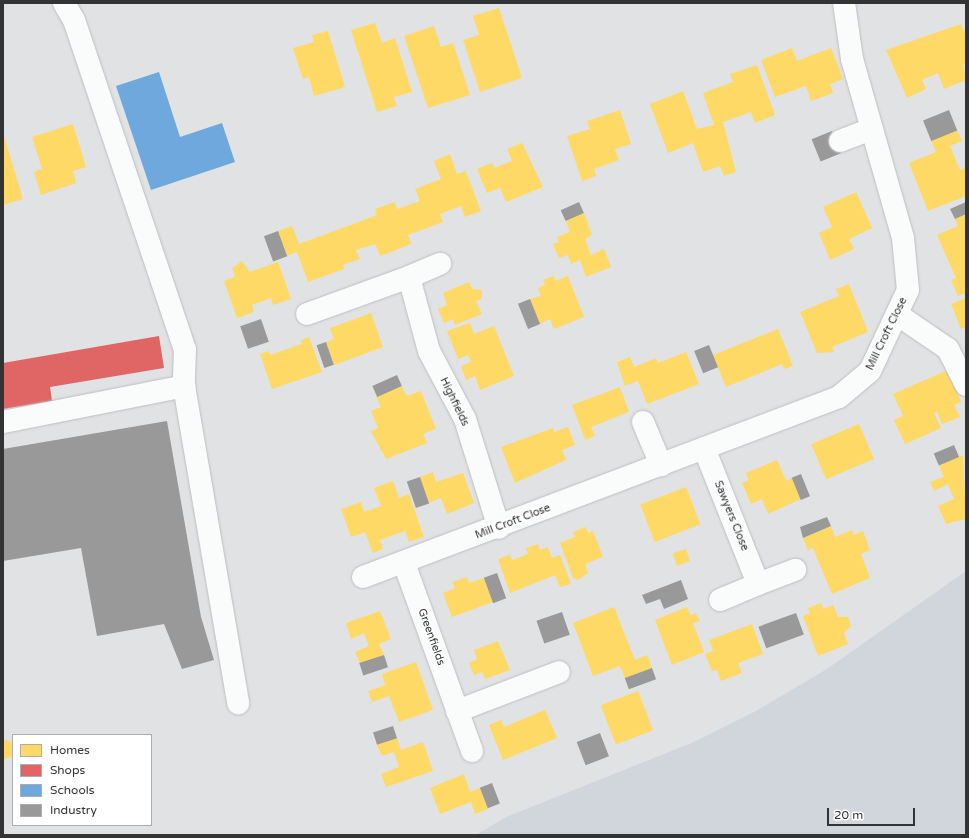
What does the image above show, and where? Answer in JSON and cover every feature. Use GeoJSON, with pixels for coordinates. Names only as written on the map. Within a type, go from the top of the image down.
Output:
{"type":"FeatureCollection","features":[{"type":"Feature","properties":{"kind":"street"},"geometry":{"type":"LineString","coordinates":[[64,3],[74,20],[185,349],[184,386],[238,703]]}},
{"type":"Feature","properties":{"kind":"street","name":"Mill Croft Close"},"geometry":{"type":"LineString","coordinates":[[363,577],[499,528],[838,397],[870,371],[898,315],[908,290],[903,238],[852,59],[844,3]]}},
{"type":"Feature","properties":{"kind":"street"},"geometry":{"type":"LineString","coordinates":[[840,141],[872,129]]}},
{"type":"Feature","properties":{"kind":"street"},"geometry":{"type":"LineString","coordinates":[[307,314],[409,277],[440,264]]}},
{"type":"Feature","properties":{"kind":"street","name":"Highfields"},"geometry":{"type":"LineString","coordinates":[[409,277],[429,351],[464,419],[499,528]]}},
{"type":"Feature","properties":{"kind":"street"},"geometry":{"type":"LineString","coordinates":[[898,315],[948,349],[966,385]]}},
{"type":"Feature","properties":{"kind":"street"},"geometry":{"type":"LineString","coordinates":[[3,422],[184,386]]}},
{"type":"Feature","properties":{"kind":"street"},"geometry":{"type":"LineString","coordinates":[[644,422],[661,465]]}},
{"type":"Feature","properties":{"kind":"street","name":"Sawyers Close"},"geometry":{"type":"LineString","coordinates":[[704,448],[758,584]]}},
{"type":"Feature","properties":{"kind":"street","name":"Greenfields"},"geometry":{"type":"LineString","coordinates":[[404,563],[472,751]]}},
{"type":"Feature","properties":{"kind":"street"},"geometry":{"type":"LineString","coordinates":[[720,600],[795,570]]}},
{"type":"Feature","properties":{"kind":"street"},"geometry":{"type":"LineString","coordinates":[[457,710],[559,672]]}},
{"type":"Feature","properties":{"kind":"shaded area"},"geometry":{"type":"Polygon","coordinates":[[[966,571],[966,835],[476,835],[506,817],[694,742],[756,711],[827,669],[966,571]]]}},
{"type":"Feature","properties":{"kind":"building: Homes"},"geometry":{"type":"Polygon","coordinates":[[[499,8],[522,78],[480,92],[463,40],[479,35],[473,16],[499,8]]]}},
{"type":"Feature","properties":{"kind":"building: Homes"},"geometry":{"type":"Polygon","coordinates":[[[375,23],[382,43],[395,38],[412,92],[394,97],[397,106],[377,112],[351,30],[375,23]]]}},
{"type":"Feature","properties":{"kind":"building: Homes"},"geometry":{"type":"Polygon","coordinates":[[[961,24],[966,36],[966,64],[963,65],[966,80],[944,89],[938,73],[922,80],[926,89],[907,98],[886,50],[961,24]]]}},
{"type":"Feature","properties":{"kind":"building: Homes"},"geometry":{"type":"Polygon","coordinates":[[[434,26],[441,47],[453,43],[470,95],[428,108],[404,36],[434,26]]]}},
{"type":"Feature","properties":{"kind":"building: Homes"},"geometry":{"type":"Polygon","coordinates":[[[328,31],[345,87],[314,96],[309,77],[303,79],[293,48],[314,42],[312,35],[328,31]]]}},
{"type":"Feature","properties":{"kind":"building: Homes"},"geometry":{"type":"Polygon","coordinates":[[[792,48],[797,61],[831,48],[843,79],[830,84],[833,93],[811,101],[806,86],[775,97],[761,60],[792,48]]]}},
{"type":"Feature","properties":{"kind":"building: Homes"},"geometry":{"type":"Polygon","coordinates":[[[757,65],[775,115],[755,123],[751,112],[723,122],[736,172],[724,176],[720,166],[703,172],[693,143],[668,153],[650,104],[683,91],[697,129],[714,125],[703,93],[733,82],[730,74],[757,65]]]}},
{"type":"Feature","properties":{"kind":"building: Homes"},"geometry":{"type":"Polygon","coordinates":[[[620,110],[631,144],[615,149],[619,160],[594,169],[596,176],[582,181],[567,136],[590,129],[587,121],[620,110]]]}},
{"type":"Feature","properties":{"kind":"building: Homes"},"geometry":{"type":"Polygon","coordinates":[[[73,124],[86,167],[73,171],[76,183],[41,195],[34,172],[42,169],[32,137],[73,124]]]}},
{"type":"Feature","properties":{"kind":"building: Homes"},"geometry":{"type":"Polygon","coordinates":[[[957,130],[962,141],[950,146],[960,170],[966,168],[966,196],[928,211],[909,163],[936,152],[931,140],[957,130]]]}},
{"type":"Feature","properties":{"kind":"building: Homes"},"geometry":{"type":"Polygon","coordinates":[[[3,133],[23,199],[3,205],[3,133]]]}},
{"type":"Feature","properties":{"kind":"building: Homes"},"geometry":{"type":"Polygon","coordinates":[[[522,143],[543,187],[506,202],[500,188],[487,193],[477,169],[492,163],[494,168],[512,161],[507,149],[522,143]]]}},
{"type":"Feature","properties":{"kind":"building: Homes"},"geometry":{"type":"Polygon","coordinates":[[[450,154],[457,174],[466,171],[481,211],[465,217],[461,206],[440,214],[443,222],[408,235],[411,244],[380,256],[375,244],[356,250],[360,259],[343,265],[344,269],[308,282],[297,252],[287,256],[278,231],[292,226],[299,244],[377,215],[375,209],[395,202],[397,209],[420,201],[415,189],[441,179],[434,161],[450,154]]]}},
{"type":"Feature","properties":{"kind":"building: Homes"},"geometry":{"type":"Polygon","coordinates":[[[856,192],[872,228],[849,239],[854,249],[830,260],[819,233],[832,227],[823,207],[856,192]]]}},
{"type":"Feature","properties":{"kind":"building: Homes"},"geometry":{"type":"Polygon","coordinates":[[[584,213],[592,235],[585,239],[591,255],[604,249],[611,267],[586,277],[580,260],[571,264],[568,255],[559,258],[553,244],[559,242],[557,237],[570,232],[566,221],[584,213]]]}},
{"type":"Feature","properties":{"kind":"building: Homes"},"geometry":{"type":"Polygon","coordinates":[[[966,214],[966,293],[958,296],[951,280],[956,278],[937,235],[958,226],[955,219],[966,214]]]}},
{"type":"Feature","properties":{"kind":"building: Homes"},"geometry":{"type":"Polygon","coordinates":[[[242,261],[250,272],[278,262],[291,299],[273,305],[271,298],[252,305],[254,312],[237,318],[224,281],[235,277],[232,268],[242,261]]]}},
{"type":"Feature","properties":{"kind":"building: Homes"},"geometry":{"type":"Polygon","coordinates":[[[554,276],[556,281],[568,276],[584,317],[554,329],[550,319],[540,324],[530,299],[541,296],[538,288],[545,285],[543,280],[554,276]]]}},
{"type":"Feature","properties":{"kind":"building: Homes"},"geometry":{"type":"Polygon","coordinates":[[[469,282],[472,289],[482,290],[482,299],[476,301],[482,314],[455,325],[453,319],[444,323],[438,309],[447,305],[443,293],[469,282]]]}},
{"type":"Feature","properties":{"kind":"building: Homes"},"geometry":{"type":"Polygon","coordinates":[[[849,284],[868,332],[832,347],[834,352],[817,353],[800,312],[839,296],[836,289],[849,284]]]}},
{"type":"Feature","properties":{"kind":"building: Homes"},"geometry":{"type":"Polygon","coordinates":[[[966,298],[966,327],[961,329],[951,304],[966,298]]]}},
{"type":"Feature","properties":{"kind":"building: Homes"},"geometry":{"type":"Polygon","coordinates":[[[371,313],[383,347],[334,365],[326,342],[334,339],[330,328],[371,313]]]}},
{"type":"Feature","properties":{"kind":"building: Homes"},"geometry":{"type":"Polygon","coordinates":[[[470,323],[474,334],[494,326],[514,376],[480,390],[475,376],[466,380],[461,366],[471,362],[468,355],[458,359],[447,331],[470,323]]]}},
{"type":"Feature","properties":{"kind":"building: Homes"},"geometry":{"type":"Polygon","coordinates":[[[778,329],[793,366],[784,369],[782,364],[726,387],[713,355],[778,329]]]}},
{"type":"Feature","properties":{"kind":"building: Homes"},"geometry":{"type":"Polygon","coordinates":[[[309,337],[322,372],[272,389],[260,354],[268,351],[270,355],[302,344],[301,340],[309,337]]]}},
{"type":"Feature","properties":{"kind":"building: Homes"},"geometry":{"type":"Polygon","coordinates":[[[686,352],[699,384],[647,404],[638,381],[625,386],[617,362],[630,357],[634,367],[656,358],[658,363],[686,352]]]}},
{"type":"Feature","properties":{"kind":"building: Homes"},"geometry":{"type":"Polygon","coordinates":[[[948,370],[961,402],[954,405],[960,417],[942,424],[937,412],[934,413],[941,428],[905,444],[894,420],[903,416],[893,394],[948,370]]]}},
{"type":"Feature","properties":{"kind":"building: Homes"},"geometry":{"type":"Polygon","coordinates":[[[402,386],[406,396],[421,391],[436,429],[423,434],[427,443],[386,459],[371,431],[378,428],[371,411],[381,407],[376,396],[402,386]]]}},
{"type":"Feature","properties":{"kind":"building: Homes"},"geometry":{"type":"Polygon","coordinates":[[[620,387],[629,412],[591,427],[595,436],[585,440],[572,405],[620,387]]]}},
{"type":"Feature","properties":{"kind":"building: Homes"},"geometry":{"type":"Polygon","coordinates":[[[859,424],[874,459],[826,479],[811,444],[859,424]]]}},
{"type":"Feature","properties":{"kind":"building: Homes"},"geometry":{"type":"Polygon","coordinates":[[[568,427],[575,445],[562,450],[566,460],[515,483],[501,447],[553,428],[554,432],[568,427]]]}},
{"type":"Feature","properties":{"kind":"building: Homes"},"geometry":{"type":"Polygon","coordinates":[[[963,455],[966,519],[946,524],[938,506],[954,499],[948,484],[934,491],[930,482],[944,477],[939,465],[963,455]]]}},
{"type":"Feature","properties":{"kind":"building: Homes"},"geometry":{"type":"Polygon","coordinates":[[[777,460],[786,481],[792,478],[801,499],[768,514],[762,499],[751,504],[742,483],[749,480],[746,473],[777,460]]]}},
{"type":"Feature","properties":{"kind":"building: Homes"},"geometry":{"type":"Polygon","coordinates":[[[433,472],[436,482],[463,473],[474,503],[447,514],[441,498],[429,503],[420,477],[433,472]]]}},
{"type":"Feature","properties":{"kind":"building: Homes"},"geometry":{"type":"Polygon","coordinates":[[[393,481],[399,498],[409,494],[424,537],[409,542],[405,531],[380,540],[383,549],[373,553],[365,532],[351,537],[341,509],[361,502],[364,512],[381,506],[374,488],[393,481]]]}},
{"type":"Feature","properties":{"kind":"building: Homes"},"geometry":{"type":"Polygon","coordinates":[[[686,487],[700,524],[655,542],[640,505],[686,487]]]}},
{"type":"Feature","properties":{"kind":"building: Homes"},"geometry":{"type":"Polygon","coordinates":[[[831,526],[835,537],[852,530],[854,535],[863,531],[870,550],[861,554],[870,578],[832,594],[813,548],[808,550],[803,538],[831,526]]]}},
{"type":"Feature","properties":{"kind":"building: Homes"},"geometry":{"type":"Polygon","coordinates":[[[586,527],[588,533],[593,531],[603,557],[585,564],[588,573],[578,580],[573,578],[560,543],[575,537],[573,532],[586,527]]]}},
{"type":"Feature","properties":{"kind":"building: Homes"},"geometry":{"type":"Polygon","coordinates":[[[538,544],[540,550],[548,547],[552,558],[560,555],[571,584],[560,587],[555,575],[510,593],[498,559],[510,555],[512,560],[528,554],[526,548],[538,544]]]}},
{"type":"Feature","properties":{"kind":"building: Homes"},"geometry":{"type":"Polygon","coordinates":[[[686,549],[690,561],[677,566],[673,553],[686,549]]]}},
{"type":"Feature","properties":{"kind":"building: Homes"},"geometry":{"type":"Polygon","coordinates":[[[467,577],[469,583],[484,578],[493,602],[452,617],[443,593],[455,588],[452,582],[467,577]]]}},
{"type":"Feature","properties":{"kind":"building: Homes"},"geometry":{"type":"Polygon","coordinates":[[[821,603],[823,609],[833,605],[838,617],[848,617],[851,626],[844,633],[848,644],[818,656],[803,616],[810,613],[808,608],[821,603]]]}},
{"type":"Feature","properties":{"kind":"building: Homes"},"geometry":{"type":"Polygon","coordinates":[[[614,607],[635,660],[647,655],[652,668],[625,678],[620,666],[593,676],[573,623],[614,607]]]}},
{"type":"Feature","properties":{"kind":"building: Homes"},"geometry":{"type":"Polygon","coordinates":[[[687,607],[690,615],[696,613],[700,621],[693,623],[704,652],[672,665],[655,620],[687,607]]]}},
{"type":"Feature","properties":{"kind":"building: Homes"},"geometry":{"type":"Polygon","coordinates":[[[380,611],[391,639],[379,644],[384,655],[360,664],[355,652],[369,646],[364,633],[351,639],[346,623],[380,611]]]}},
{"type":"Feature","properties":{"kind":"building: Homes"},"geometry":{"type":"Polygon","coordinates":[[[752,624],[763,654],[738,663],[742,673],[721,681],[717,670],[712,671],[705,654],[713,651],[709,640],[752,624]]]}},
{"type":"Feature","properties":{"kind":"building: Homes"},"geometry":{"type":"Polygon","coordinates":[[[498,641],[510,670],[485,679],[482,672],[474,675],[469,663],[477,659],[474,650],[498,641]]]}},
{"type":"Feature","properties":{"kind":"building: Homes"},"geometry":{"type":"Polygon","coordinates":[[[416,662],[433,710],[399,722],[389,696],[372,702],[368,691],[385,685],[382,674],[416,662]]]}},
{"type":"Feature","properties":{"kind":"building: Homes"},"geometry":{"type":"Polygon","coordinates":[[[638,691],[653,730],[616,745],[601,705],[638,691]]]}},
{"type":"Feature","properties":{"kind":"building: Homes"},"geometry":{"type":"Polygon","coordinates":[[[545,710],[557,738],[503,760],[489,725],[501,720],[504,727],[545,710]]]}},
{"type":"Feature","properties":{"kind":"building: Homes"},"geometry":{"type":"Polygon","coordinates":[[[397,738],[401,750],[423,742],[433,771],[386,787],[381,774],[399,767],[394,752],[382,756],[377,745],[397,738]]]}},
{"type":"Feature","properties":{"kind":"building: Homes"},"geometry":{"type":"Polygon","coordinates":[[[8,740],[12,743],[12,756],[3,760],[3,741],[8,740]]]}},
{"type":"Feature","properties":{"kind":"building: Homes"},"geometry":{"type":"Polygon","coordinates":[[[464,774],[470,792],[480,788],[488,809],[475,814],[471,802],[440,814],[430,788],[464,774]]]}},
{"type":"Feature","properties":{"kind":"building: Shops"},"geometry":{"type":"Polygon","coordinates":[[[159,336],[164,368],[50,387],[52,401],[3,409],[3,363],[159,336]]]}},
{"type":"Feature","properties":{"kind":"building: Schools"},"geometry":{"type":"Polygon","coordinates":[[[159,72],[180,137],[222,123],[235,162],[151,190],[116,86],[159,72]]]}},
{"type":"Feature","properties":{"kind":"building: Industry"},"geometry":{"type":"Polygon","coordinates":[[[949,110],[957,130],[931,141],[923,120],[949,110]]]}},
{"type":"Feature","properties":{"kind":"building: Industry"},"geometry":{"type":"Polygon","coordinates":[[[832,131],[841,153],[821,161],[812,139],[832,131]]]}},
{"type":"Feature","properties":{"kind":"building: Industry"},"geometry":{"type":"Polygon","coordinates":[[[579,202],[584,213],[566,221],[561,210],[579,202]]]}},
{"type":"Feature","properties":{"kind":"building: Industry"},"geometry":{"type":"Polygon","coordinates":[[[966,202],[966,214],[955,219],[950,209],[966,202]]]}},
{"type":"Feature","properties":{"kind":"building: Industry"},"geometry":{"type":"Polygon","coordinates":[[[278,231],[287,256],[273,262],[264,236],[278,231]]]}},
{"type":"Feature","properties":{"kind":"building: Industry"},"geometry":{"type":"Polygon","coordinates":[[[530,299],[540,324],[528,329],[518,304],[530,299]]]}},
{"type":"Feature","properties":{"kind":"building: Industry"},"geometry":{"type":"Polygon","coordinates":[[[261,319],[269,342],[248,349],[240,326],[261,319]]]}},
{"type":"Feature","properties":{"kind":"building: Industry"},"geometry":{"type":"Polygon","coordinates":[[[326,342],[334,365],[324,368],[317,345],[326,342]]]}},
{"type":"Feature","properties":{"kind":"building: Industry"},"geometry":{"type":"Polygon","coordinates":[[[709,345],[718,367],[703,373],[694,351],[709,345]]]}},
{"type":"Feature","properties":{"kind":"building: Industry"},"geometry":{"type":"Polygon","coordinates":[[[397,375],[402,386],[377,397],[372,386],[397,375]]]}},
{"type":"Feature","properties":{"kind":"building: Industry"},"geometry":{"type":"Polygon","coordinates":[[[167,421],[201,617],[214,660],[182,669],[164,624],[97,636],[81,548],[3,561],[3,449],[167,421]]]}},
{"type":"Feature","properties":{"kind":"building: Industry"},"geometry":{"type":"Polygon","coordinates":[[[954,445],[959,457],[939,466],[934,454],[954,445]]]}},
{"type":"Feature","properties":{"kind":"building: Industry"},"geometry":{"type":"Polygon","coordinates":[[[801,474],[810,496],[801,500],[792,478],[801,474]]]}},
{"type":"Feature","properties":{"kind":"building: Industry"},"geometry":{"type":"Polygon","coordinates":[[[420,477],[429,503],[416,508],[407,482],[420,477]]]}},
{"type":"Feature","properties":{"kind":"building: Industry"},"geometry":{"type":"Polygon","coordinates":[[[827,517],[831,526],[803,538],[800,527],[827,517]]]}},
{"type":"Feature","properties":{"kind":"building: Industry"},"geometry":{"type":"Polygon","coordinates":[[[497,573],[506,598],[493,603],[484,578],[497,573]]]}},
{"type":"Feature","properties":{"kind":"building: Industry"},"geometry":{"type":"Polygon","coordinates":[[[681,580],[688,599],[664,609],[660,599],[646,604],[642,595],[681,580]]]}},
{"type":"Feature","properties":{"kind":"building: Industry"},"geometry":{"type":"Polygon","coordinates":[[[562,612],[570,635],[544,643],[536,621],[562,612]]]}},
{"type":"Feature","properties":{"kind":"building: Industry"},"geometry":{"type":"Polygon","coordinates":[[[796,613],[804,635],[766,648],[758,627],[796,613]]]}},
{"type":"Feature","properties":{"kind":"building: Industry"},"geometry":{"type":"Polygon","coordinates":[[[384,655],[388,667],[363,675],[359,663],[384,655]]]}},
{"type":"Feature","properties":{"kind":"building: Industry"},"geometry":{"type":"Polygon","coordinates":[[[652,668],[656,679],[629,689],[625,678],[652,668]]]}},
{"type":"Feature","properties":{"kind":"building: Industry"},"geometry":{"type":"Polygon","coordinates":[[[393,726],[397,738],[377,745],[373,732],[393,726]]]}},
{"type":"Feature","properties":{"kind":"building: Industry"},"geometry":{"type":"Polygon","coordinates":[[[600,733],[609,756],[586,765],[577,742],[600,733]]]}},
{"type":"Feature","properties":{"kind":"building: Industry"},"geometry":{"type":"Polygon","coordinates":[[[492,783],[500,804],[488,808],[480,788],[492,783]]]}}]}
